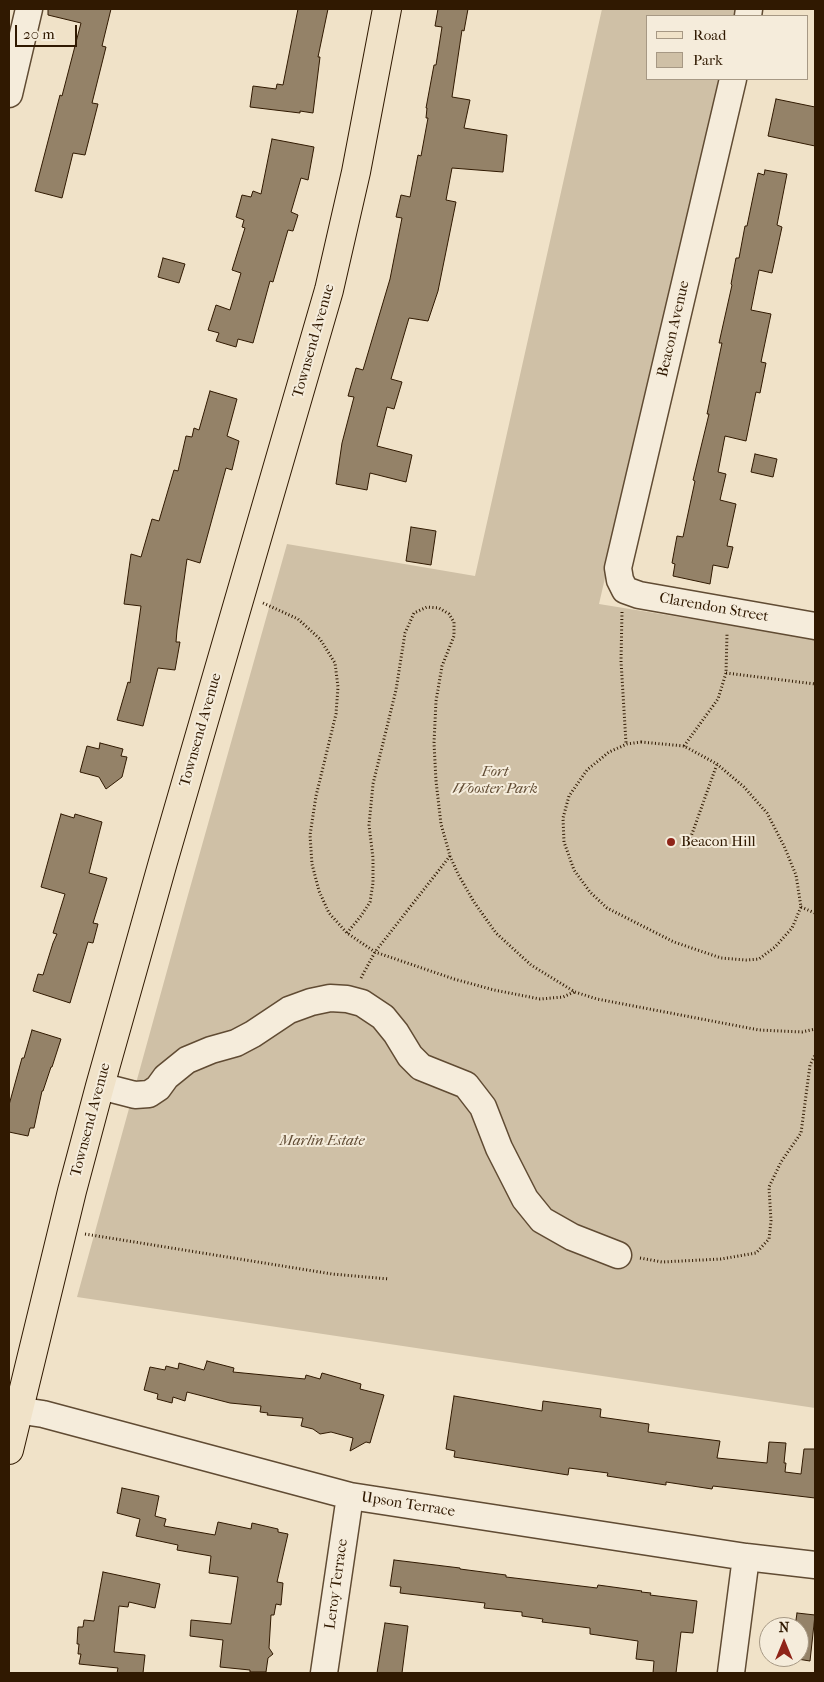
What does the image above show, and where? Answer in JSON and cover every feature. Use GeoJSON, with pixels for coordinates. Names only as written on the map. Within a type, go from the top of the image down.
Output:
{"type":"FeatureCollection","features":[{"type":"Feature","properties":{"kind":"main road","name":"Townsend Avenue"},"geometry":{"type":"LineString","coordinates":[[9,1450],[13,1410],[100,1086],[337,257],[356,172],[386,9]]}},
{"type":"Feature","properties":{"kind":"street"},"geometry":{"type":"LineString","coordinates":[[9,94],[29,9]]}},
{"type":"Feature","properties":{"kind":"street","name":"Beacon Avenue"},"geometry":{"type":"LineString","coordinates":[[622,585],[618,568],[733,80]]}},
{"type":"Feature","properties":{"kind":"street","name":"Clarendon Street"},"geometry":{"type":"LineString","coordinates":[[622,585],[640,596],[815,626]]}},
{"type":"Feature","properties":{"kind":"street"},"geometry":{"type":"LineString","coordinates":[[100,1086],[135,1096],[149,1094],[158,1088],[166,1077],[187,1060],[211,1050],[236,1043],[289,1010],[330,998],[347,999],[362,1003],[382,1017],[396,1033],[410,1056],[421,1067],[466,1085],[483,1107],[499,1148],[525,1199],[542,1220],[572,1237],[618,1255]]}},
{"type":"Feature","properties":{"kind":"street","name":"Upson Terrace"},"geometry":{"type":"LineString","coordinates":[[13,1410],[43,1414],[350,1496],[815,1565]]}},
{"type":"Feature","properties":{"kind":"street","name":"Leroy Terrace"},"geometry":{"type":"LineString","coordinates":[[324,1673],[350,1496]]}},
{"type":"Feature","properties":{"kind":"street"},"geometry":{"type":"LineString","coordinates":[[731,1673],[746,1556]]}},
{"type":"Feature","properties":{"kind":"path"},"geometry":{"type":"LineString","coordinates":[[622,585],[621,661],[626,744]]}},
{"type":"Feature","properties":{"kind":"path"},"geometry":{"type":"LineString","coordinates":[[240,596],[273,606],[298,619],[320,638],[335,663],[338,687],[336,714],[316,796],[310,835],[312,864],[319,891],[329,913],[347,932],[375,952],[454,979],[540,1000],[563,997],[575,992]]}},
{"type":"Feature","properties":{"kind":"path"},"geometry":{"type":"LineString","coordinates":[[347,932],[370,902],[373,883],[373,858],[369,825],[373,784],[396,690],[405,633],[414,613],[427,607],[439,608],[449,614],[454,622],[454,636],[442,666],[436,701],[434,743],[441,824],[450,856],[458,874],[474,902],[496,933],[531,965],[575,992],[623,1005],[759,1030],[802,1032],[815,1028]]}},
{"type":"Feature","properties":{"kind":"path"},"geometry":{"type":"LineString","coordinates":[[684,746],[718,699],[726,673],[728,610]]}},
{"type":"Feature","properties":{"kind":"path"},"geometry":{"type":"LineString","coordinates":[[726,673],[815,684]]}},
{"type":"Feature","properties":{"kind":"path"},"geometry":{"type":"LineString","coordinates":[[641,742],[684,746],[717,764],[744,787],[767,813],[796,875],[801,907],[792,928],[775,947],[759,959],[721,958],[674,942],[607,908],[590,892],[574,870],[564,842],[563,818],[569,796],[587,770],[609,752],[626,744],[641,742]]}},
{"type":"Feature","properties":{"kind":"path"},"geometry":{"type":"LineString","coordinates":[[687,848],[717,764]]}},
{"type":"Feature","properties":{"kind":"path"},"geometry":{"type":"LineString","coordinates":[[347,999],[359,982],[375,952],[450,856]]}},
{"type":"Feature","properties":{"kind":"path"},"geometry":{"type":"LineString","coordinates":[[801,907],[815,913]]}},
{"type":"Feature","properties":{"kind":"path"},"geometry":{"type":"LineString","coordinates":[[618,1255],[662,1262],[721,1259],[756,1254],[769,1239],[771,1221],[769,1187],[781,1162],[801,1133],[810,1065],[815,1055]]}},
{"type":"Feature","properties":{"kind":"path"},"geometry":{"type":"LineString","coordinates":[[62,1230],[332,1274],[389,1279]]}},
{"type":"Feature","properties":{"kind":"green space"},"geometry":{"type":"Polygon","coordinates":[[[602,9],[736,9],[735,15],[646,15],[646,80],[720,80],[599,604],[815,639],[815,1408],[77,1297],[287,544],[475,576],[602,9]]]}},
{"type":"Feature","properties":{"kind":"building"},"geometry":{"type":"Polygon","coordinates":[[[48,9],[111,9],[102,46],[106,47],[92,103],[98,104],[85,155],[73,153],[62,198],[35,191],[81,23],[48,15],[48,9]]]}},
{"type":"Feature","properties":{"kind":"building"},"geometry":{"type":"Polygon","coordinates":[[[298,9],[328,9],[318,57],[320,57],[313,113],[250,107],[253,86],[276,89],[277,84],[283,85],[298,9]]]}},
{"type":"Feature","properties":{"kind":"building"},"geometry":{"type":"Polygon","coordinates":[[[438,9],[468,9],[464,31],[462,30],[452,97],[470,100],[464,128],[507,135],[503,172],[452,168],[446,200],[456,202],[438,291],[428,321],[409,318],[391,379],[402,382],[394,409],[387,407],[377,446],[412,455],[406,482],[370,473],[367,490],[336,484],[342,443],[354,397],[348,396],[356,368],[363,370],[390,279],[402,218],[396,217],[401,195],[410,197],[418,155],[421,156],[428,118],[426,118],[426,108],[442,27],[435,26],[438,9]]]}},
{"type":"Feature","properties":{"kind":"building"},"geometry":{"type":"Polygon","coordinates":[[[776,99],[815,107],[815,146],[768,136],[776,99]]]}},
{"type":"Feature","properties":{"kind":"building"},"geometry":{"type":"Polygon","coordinates":[[[272,139],[314,147],[308,180],[301,178],[291,212],[298,215],[293,231],[288,230],[273,282],[270,281],[253,343],[238,339],[236,347],[216,341],[219,333],[208,330],[216,305],[230,310],[241,273],[232,270],[245,228],[242,227],[244,220],[236,217],[242,195],[251,197],[253,191],[261,194],[272,139]]]}},
{"type":"Feature","properties":{"kind":"building"},"geometry":{"type":"Polygon","coordinates":[[[765,170],[787,174],[777,225],[782,227],[772,273],[759,270],[751,310],[771,314],[761,362],[766,363],[760,393],[756,392],[746,441],[725,436],[718,472],[726,474],[720,500],[736,504],[727,546],[733,547],[728,568],[713,565],[710,584],[673,576],[675,564],[672,563],[677,536],[683,537],[695,481],[693,480],[709,414],[707,414],[722,343],[719,343],[736,258],[739,258],[758,173],[764,175],[765,170]]]}},
{"type":"Feature","properties":{"kind":"building"},"geometry":{"type":"Polygon","coordinates":[[[163,258],[185,264],[179,283],[158,277],[163,258]]]}},
{"type":"Feature","properties":{"kind":"building"},"geometry":{"type":"Polygon","coordinates":[[[210,391],[237,399],[227,436],[239,441],[232,470],[226,468],[200,563],[187,559],[177,630],[176,642],[180,642],[175,670],[158,668],[143,726],[117,720],[128,682],[130,683],[141,606],[124,604],[131,554],[141,557],[152,519],[159,521],[174,470],[178,471],[186,436],[192,437],[194,428],[199,430],[210,391]]]}},
{"type":"Feature","properties":{"kind":"building"},"geometry":{"type":"Polygon","coordinates":[[[755,454],[777,459],[773,477],[751,472],[755,454]]]}},
{"type":"Feature","properties":{"kind":"building"},"geometry":{"type":"Polygon","coordinates":[[[411,527],[436,531],[431,565],[406,561],[411,527]]]}},
{"type":"Feature","properties":{"kind":"building"},"geometry":{"type":"Polygon","coordinates":[[[100,743],[123,749],[121,756],[127,757],[122,777],[106,789],[99,777],[80,772],[87,746],[99,749],[100,743]]]}},
{"type":"Feature","properties":{"kind":"building"},"geometry":{"type":"Polygon","coordinates":[[[61,814],[74,818],[75,814],[102,822],[89,873],[107,878],[93,923],[98,924],[93,943],[88,942],[70,1003],[33,991],[38,974],[43,975],[57,934],[53,933],[65,894],[41,887],[61,814]]]}},
{"type":"Feature","properties":{"kind":"building"},"geometry":{"type":"Polygon","coordinates":[[[32,1030],[61,1039],[42,1091],[34,1128],[30,1128],[28,1136],[9,1132],[9,1105],[32,1030]]]}},
{"type":"Feature","properties":{"kind":"building"},"geometry":{"type":"Polygon","coordinates":[[[207,1361],[234,1368],[233,1372],[305,1379],[306,1375],[320,1379],[322,1373],[361,1384],[360,1389],[384,1395],[370,1443],[366,1442],[350,1451],[353,1438],[331,1432],[320,1434],[313,1429],[301,1426],[303,1418],[267,1415],[268,1413],[260,1412],[261,1406],[230,1403],[187,1392],[185,1401],[173,1397],[172,1403],[157,1399],[158,1394],[144,1390],[150,1367],[165,1370],[166,1366],[178,1369],[179,1363],[204,1370],[207,1361]]]}},
{"type":"Feature","properties":{"kind":"building"},"geometry":{"type":"Polygon","coordinates":[[[454,1396],[542,1411],[543,1401],[601,1409],[600,1417],[649,1424],[648,1432],[720,1441],[717,1458],[767,1463],[769,1442],[786,1443],[785,1472],[801,1474],[804,1449],[815,1449],[815,1498],[713,1486],[712,1489],[666,1482],[666,1485],[607,1476],[608,1473],[569,1468],[568,1475],[454,1457],[455,1451],[446,1449],[454,1396]]]}},
{"type":"Feature","properties":{"kind":"building"},"geometry":{"type":"Polygon","coordinates":[[[122,1488],[159,1496],[155,1516],[166,1519],[164,1526],[215,1535],[218,1522],[251,1529],[252,1523],[278,1529],[278,1532],[288,1534],[277,1582],[283,1583],[281,1605],[276,1604],[274,1615],[271,1615],[269,1648],[273,1654],[268,1658],[266,1672],[250,1672],[250,1670],[220,1667],[223,1640],[190,1636],[191,1620],[231,1624],[238,1577],[209,1573],[211,1556],[177,1550],[178,1545],[136,1536],[140,1519],[117,1513],[122,1488]]]}},
{"type":"Feature","properties":{"kind":"building"},"geometry":{"type":"Polygon","coordinates":[[[394,1560],[460,1568],[506,1575],[506,1577],[597,1588],[598,1585],[642,1591],[651,1593],[650,1595],[697,1601],[693,1633],[681,1632],[676,1673],[653,1673],[654,1661],[636,1659],[638,1641],[590,1634],[590,1628],[542,1622],[543,1619],[522,1616],[522,1612],[484,1608],[485,1603],[400,1593],[401,1587],[390,1586],[394,1560]]]}},
{"type":"Feature","properties":{"kind":"building"},"geometry":{"type":"Polygon","coordinates":[[[103,1572],[160,1584],[155,1608],[129,1602],[128,1607],[119,1606],[114,1652],[145,1655],[143,1673],[117,1673],[118,1668],[79,1664],[81,1654],[78,1654],[78,1627],[83,1627],[84,1620],[94,1621],[103,1572]]]}},
{"type":"Feature","properties":{"kind":"building"},"geometry":{"type":"Polygon","coordinates":[[[797,1613],[815,1615],[810,1661],[809,1617],[796,1617],[797,1613]]]}},
{"type":"Feature","properties":{"kind":"building"},"geometry":{"type":"Polygon","coordinates":[[[385,1623],[408,1626],[402,1673],[377,1673],[385,1623]]]}},
{"type":"Feature","properties":{"kind":"place","name":"Beacon Hill"},"geometry":{"type":"Point","coordinates":[671,842]}},
{"type":"Feature","properties":{"kind":"park label","name":"Fort Wooster Park"},"geometry":{"type":"Point","coordinates":[495,780]}},
{"type":"Feature","properties":{"kind":"park label","name":"Marlin Estate"},"geometry":{"type":"Point","coordinates":[322,1141]}}]}
